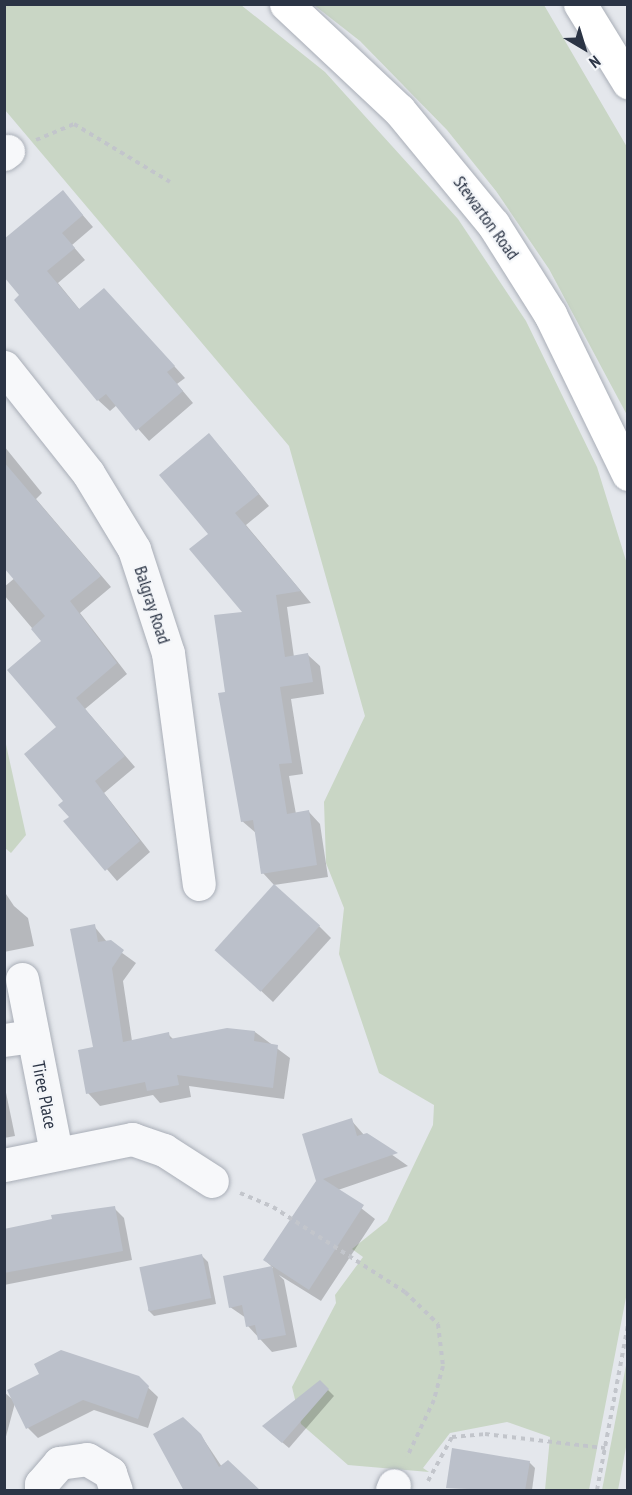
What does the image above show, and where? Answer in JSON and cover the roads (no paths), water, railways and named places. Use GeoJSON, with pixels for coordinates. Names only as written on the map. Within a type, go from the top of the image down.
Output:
{"type":"FeatureCollection","features":[{"type":"Feature","properties":{"kind":"main road","name":"Stewarton Road"},"geometry":{"type":"LineString","coordinates":[[286,4],[399,110],[493,224],[550,314],[627,474]]}},
{"type":"Feature","properties":{"kind":"main road"},"geometry":{"type":"LineString","coordinates":[[580,4],[627,82]]}},
{"type":"Feature","properties":{"kind":"street","name":"Balgray Road"},"geometry":{"type":"LineString","coordinates":[[4,367],[88,472],[134,549],[168,653],[200,884]]}},
{"type":"Feature","properties":{"kind":"street","name":"Tiree Place"},"geometry":{"type":"LineString","coordinates":[[22,979],[19,1038],[56,1153]]}},
{"type":"Feature","properties":{"kind":"street","name":"Tiree Place"},"geometry":{"type":"LineString","coordinates":[[4,1165],[132,1139],[164,1150],[212,1181]]}},
{"type":"Feature","properties":{"kind":"street"},"geometry":{"type":"LineString","coordinates":[[40,1491],[41,1484],[59,1463],[87,1459],[110,1473],[116,1491]]}}]}
